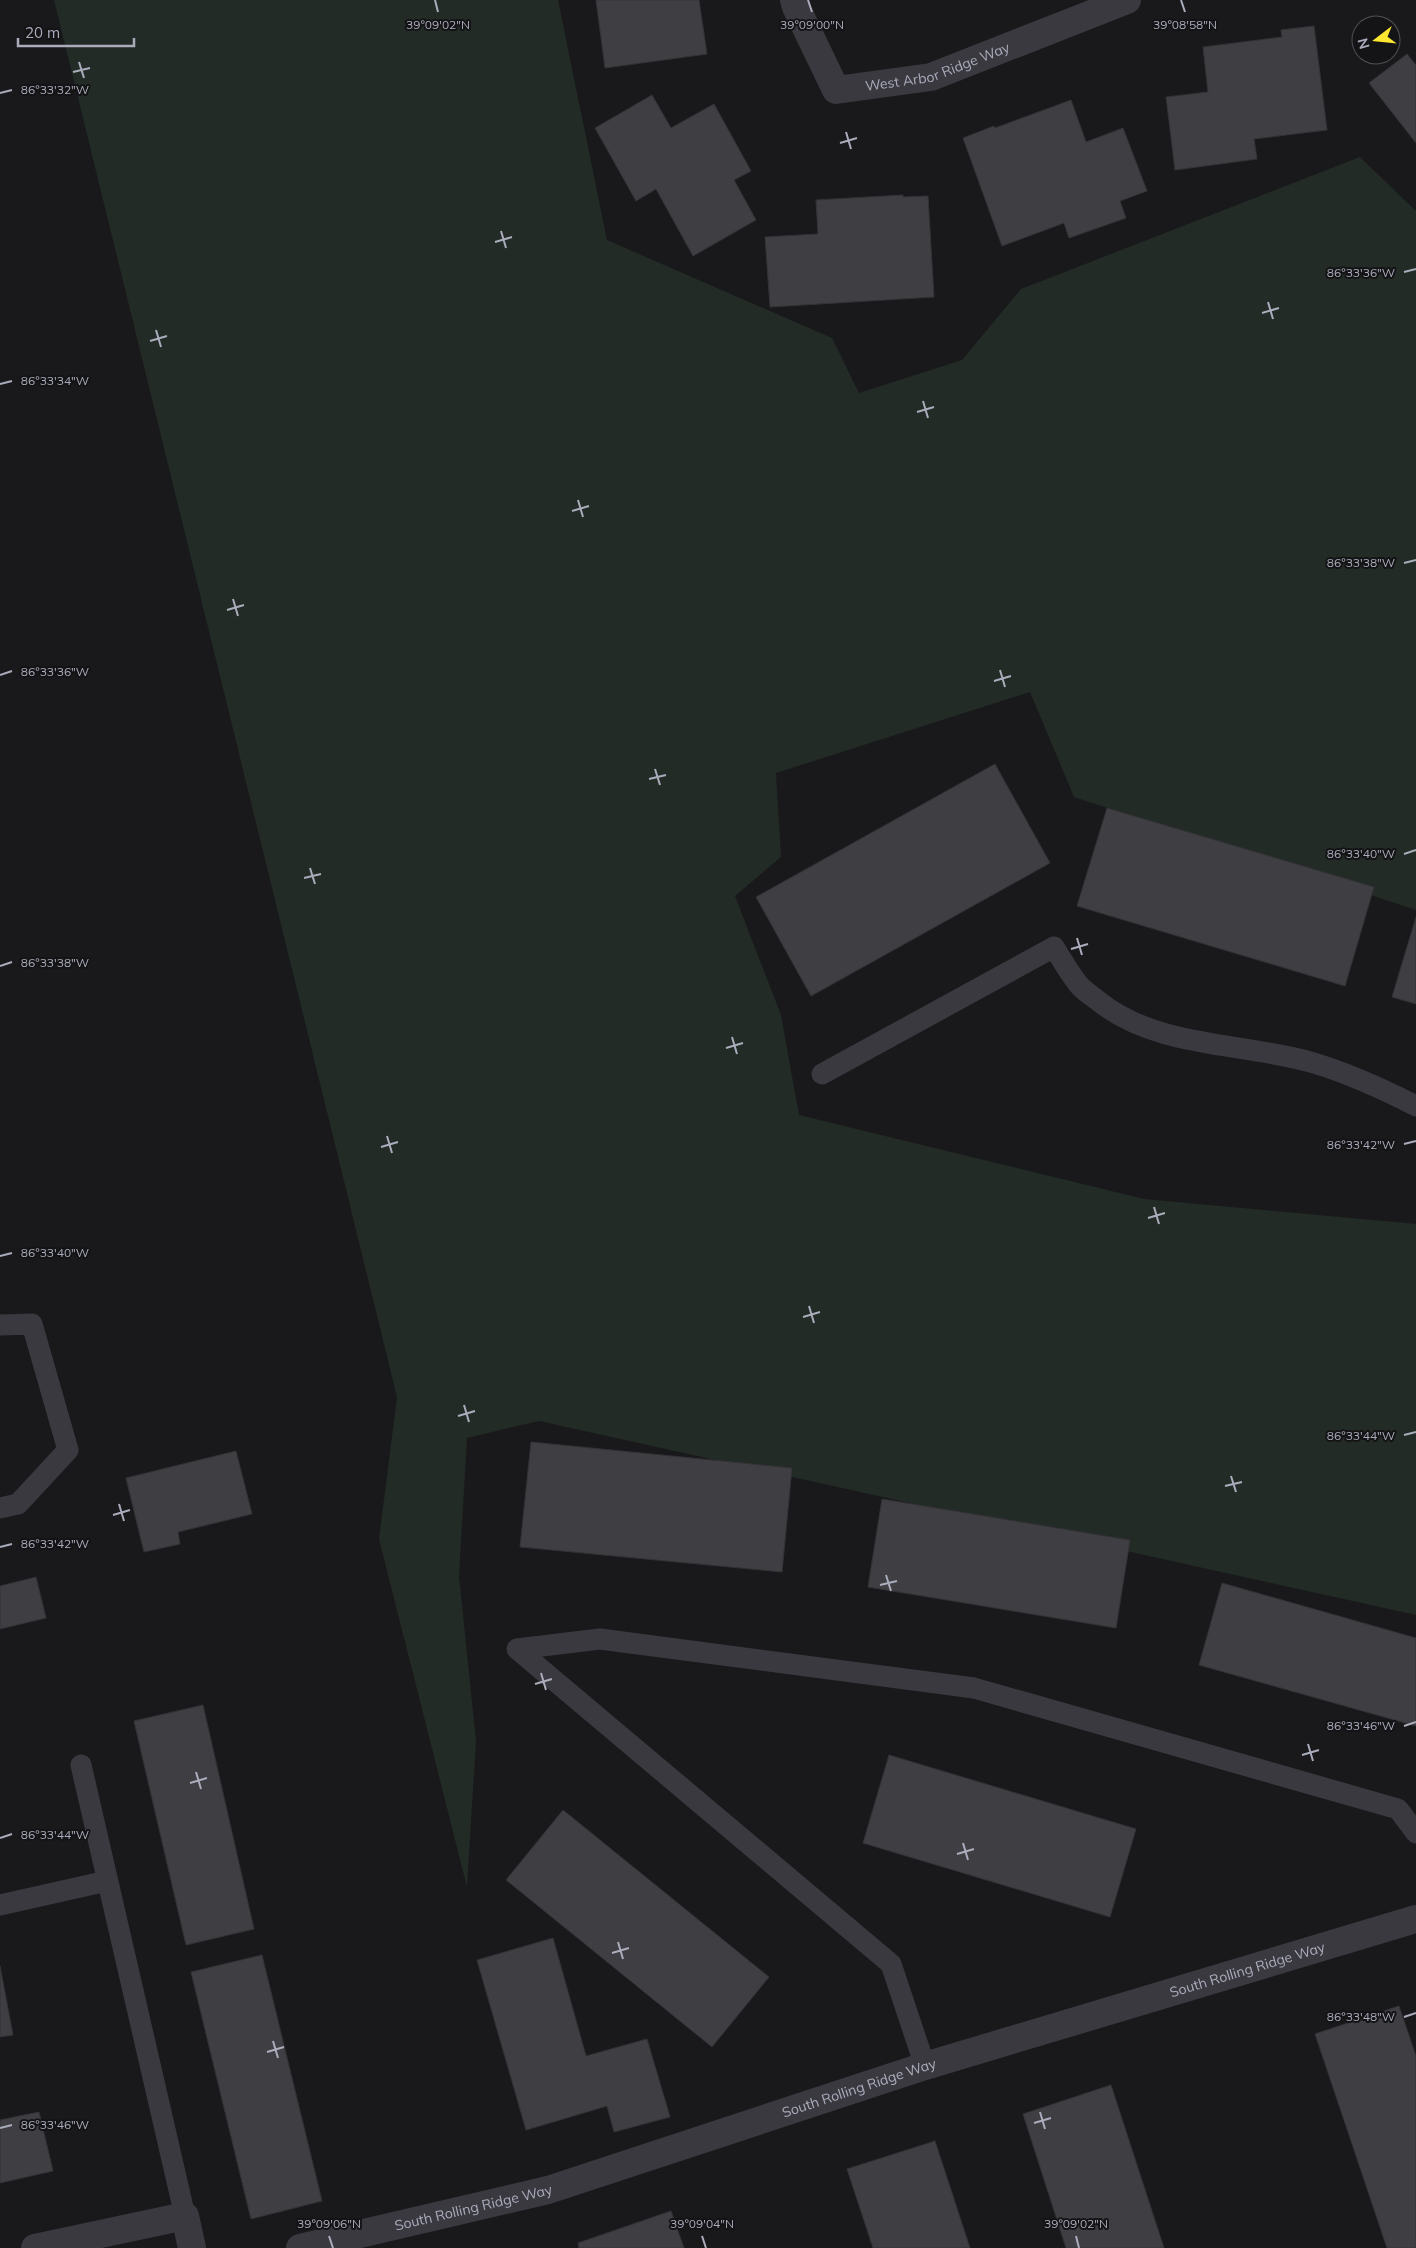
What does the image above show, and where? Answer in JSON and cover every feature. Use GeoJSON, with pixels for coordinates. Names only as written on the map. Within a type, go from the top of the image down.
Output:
{"type":"FeatureCollection","features":[{"type":"Feature","properties":{"kind":"street","name":"West Arbor Ridge Way"},"geometry":{"type":"LineString","coordinates":[[794,0],[836,90],[931,77],[1127,0]]}},
{"type":"Feature","properties":{"kind":"street","name":"South Rolling Ridge Way"},"geometry":{"type":"LineString","coordinates":[[300,2248],[548,2190],[925,2066],[1416,1919]]}},
{"type":"Feature","properties":{"kind":"street"},"geometry":{"type":"LineString","coordinates":[[35,2248],[186,2216],[192,2248]]}},
{"type":"Feature","properties":{"kind":"lane"},"geometry":{"type":"LineString","coordinates":[[822,1074],[1054,947],[1080,986],[1108,1009],[1137,1025],[1172,1036],[1260,1051],[1314,1063],[1373,1084],[1416,1106]]}},
{"type":"Feature","properties":{"kind":"lane"},"geometry":{"type":"LineString","coordinates":[[0,1325],[32,1324],[68,1450],[18,1504],[0,1508]]}},
{"type":"Feature","properties":{"kind":"lane"},"geometry":{"type":"LineString","coordinates":[[925,2066],[891,1964],[517,1649],[600,1639],[974,1688],[1398,1809],[1416,1833]]}},
{"type":"Feature","properties":{"kind":"lane"},"geometry":{"type":"LineString","coordinates":[[81,1765],[186,2216]]}},
{"type":"Feature","properties":{"kind":"lane"},"geometry":{"type":"LineString","coordinates":[[0,1904],[107,1881]]}},
{"type":"Feature","properties":{"kind":"shaded area"},"geometry":{"type":"Polygon","coordinates":[[[54,0],[558,0],[607,240],[832,338],[859,393],[962,360],[1021,289],[1360,157],[1416,211],[1416,910],[1074,797],[1030,692],[776,773],[781,857],[735,896],[781,1015],[799,1115],[1144,1199],[1416,1224],[1416,1615],[539,1421],[467,1438],[459,1576],[476,1741],[467,1887],[379,1539],[397,1397],[54,0]]]}},
{"type":"Feature","properties":{"kind":"building"},"geometry":{"type":"Polygon","coordinates":[[[596,0],[699,0],[707,54],[605,68],[596,0]]]}},
{"type":"Feature","properties":{"kind":"building"},"geometry":{"type":"Polygon","coordinates":[[[1314,26],[1327,130],[1254,139],[1257,159],[1175,170],[1166,97],[1208,92],[1203,47],[1282,37],[1281,30],[1314,26]]]}},
{"type":"Feature","properties":{"kind":"building"},"geometry":{"type":"Polygon","coordinates":[[[1407,54],[1416,65],[1416,143],[1369,83],[1393,65],[1401,65],[1401,59],[1407,54]]]}},
{"type":"Feature","properties":{"kind":"building"},"geometry":{"type":"Polygon","coordinates":[[[652,95],[671,128],[714,104],[751,171],[734,180],[756,220],[693,256],[656,189],[636,201],[595,128],[652,95]]]}},
{"type":"Feature","properties":{"kind":"building"},"geometry":{"type":"Polygon","coordinates":[[[1071,100],[1086,142],[1123,128],[1147,191],[1120,201],[1126,218],[1069,238],[1064,223],[1002,246],[963,138],[1071,100]]]}},
{"type":"Feature","properties":{"kind":"building"},"geometry":{"type":"Polygon","coordinates":[[[903,195],[903,197],[928,196],[934,297],[770,307],[765,237],[818,234],[816,200],[903,195]]]}},
{"type":"Feature","properties":{"kind":"building"},"geometry":{"type":"Polygon","coordinates":[[[995,764],[1050,863],[811,996],[756,897],[995,764]]]}},
{"type":"Feature","properties":{"kind":"building"},"geometry":{"type":"Polygon","coordinates":[[[1107,808],[1374,887],[1345,986],[1077,906],[1107,808]]]}},
{"type":"Feature","properties":{"kind":"building"},"geometry":{"type":"Polygon","coordinates":[[[1416,917],[1416,1004],[1392,997],[1416,917]]]}},
{"type":"Feature","properties":{"kind":"building"},"geometry":{"type":"Polygon","coordinates":[[[531,1442],[792,1468],[782,1572],[520,1547],[531,1442]]]}},
{"type":"Feature","properties":{"kind":"building"},"geometry":{"type":"Polygon","coordinates":[[[236,1451],[252,1514],[178,1532],[180,1544],[144,1552],[126,1478],[236,1451]]]}},
{"type":"Feature","properties":{"kind":"building"},"geometry":{"type":"Polygon","coordinates":[[[882,1499],[1130,1540],[1116,1628],[868,1587],[882,1499]]]}},
{"type":"Feature","properties":{"kind":"building"},"geometry":{"type":"Polygon","coordinates":[[[36,1577],[46,1618],[0,1629],[0,1586],[36,1577]]]}},
{"type":"Feature","properties":{"kind":"building"},"geometry":{"type":"Polygon","coordinates":[[[1222,1583],[1416,1638],[1416,1726],[1199,1665],[1222,1583]]]}},
{"type":"Feature","properties":{"kind":"building"},"geometry":{"type":"Polygon","coordinates":[[[203,1705],[254,1929],[186,1945],[134,1721],[203,1705]]]}},
{"type":"Feature","properties":{"kind":"building"},"geometry":{"type":"Polygon","coordinates":[[[889,1755],[1136,1829],[1110,1917],[863,1843],[889,1755]]]}},
{"type":"Feature","properties":{"kind":"building"},"geometry":{"type":"Polygon","coordinates":[[[563,1810],[769,1977],[712,2047],[506,1880],[563,1810]]]}},
{"type":"Feature","properties":{"kind":"building"},"geometry":{"type":"Polygon","coordinates":[[[553,1938],[586,2056],[647,2039],[670,2117],[614,2132],[607,2106],[526,2130],[477,1960],[553,1938]]]}},
{"type":"Feature","properties":{"kind":"building"},"geometry":{"type":"Polygon","coordinates":[[[262,1955],[322,2201],[251,2219],[191,1972],[262,1955]]]}},
{"type":"Feature","properties":{"kind":"building"},"geometry":{"type":"Polygon","coordinates":[[[0,1966],[13,2035],[0,2037],[0,1966]]]}},
{"type":"Feature","properties":{"kind":"building"},"geometry":{"type":"Polygon","coordinates":[[[1399,2006],[1416,2056],[1416,2248],[1387,2248],[1315,2034],[1399,2006]]]}},
{"type":"Feature","properties":{"kind":"building"},"geometry":{"type":"Polygon","coordinates":[[[1111,2085],[1164,2248],[1066,2248],[1023,2114],[1111,2085]]]}},
{"type":"Feature","properties":{"kind":"building"},"geometry":{"type":"Polygon","coordinates":[[[39,2112],[53,2171],[0,2183],[0,2120],[39,2112]]]}},
{"type":"Feature","properties":{"kind":"building"},"geometry":{"type":"Polygon","coordinates":[[[935,2141],[970,2248],[873,2248],[847,2169],[935,2141]]]}},
{"type":"Feature","properties":{"kind":"building"},"geometry":{"type":"Polygon","coordinates":[[[671,2211],[684,2248],[579,2248],[578,2243],[671,2211]]]}}]}
